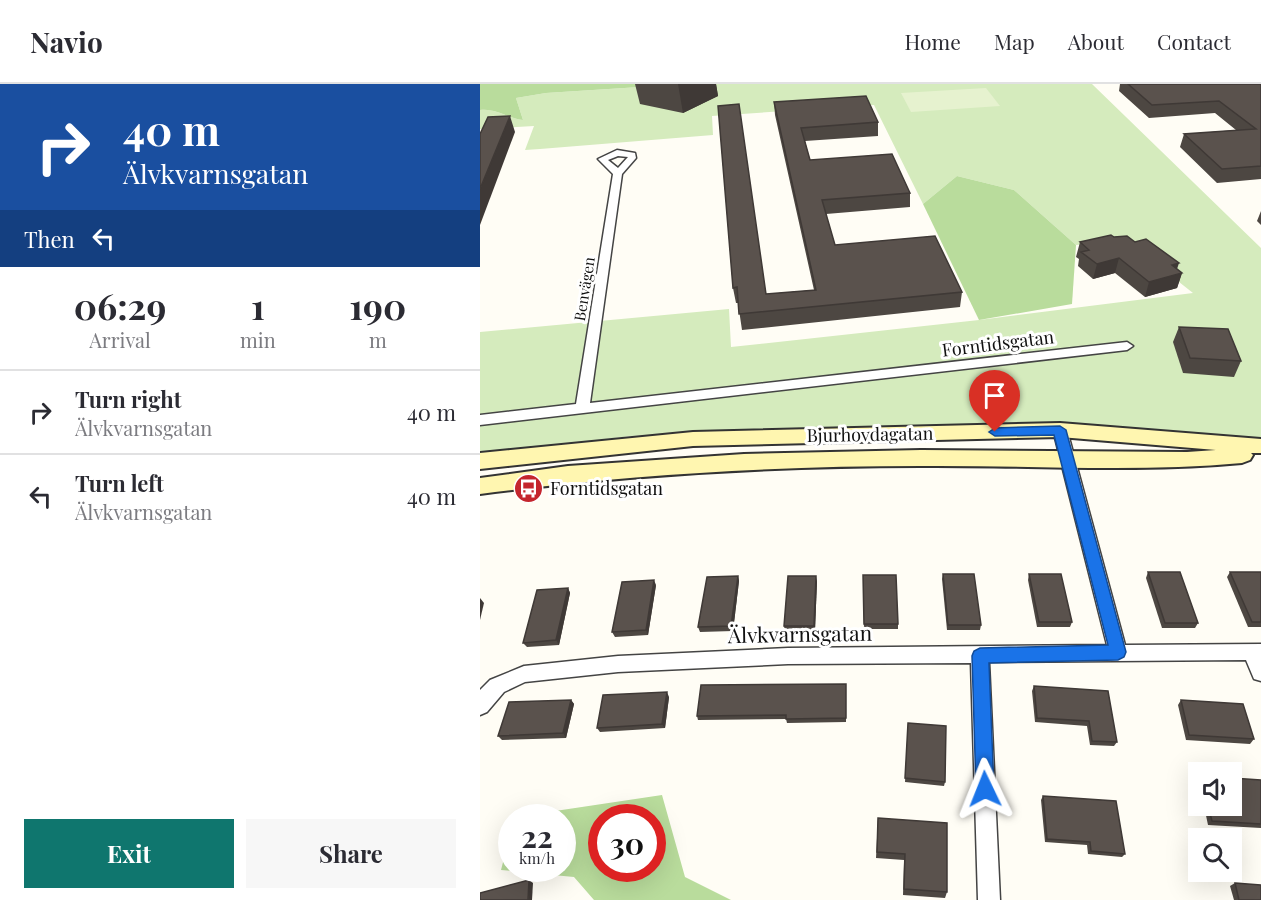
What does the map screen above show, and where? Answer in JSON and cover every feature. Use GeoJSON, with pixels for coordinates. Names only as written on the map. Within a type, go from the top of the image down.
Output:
{"type":"FeatureCollection","features":[{"type":"Feature","properties":{"kind":"main road","name":"Bjurhovdagatan"},"geometry":{"type":"LineString","coordinates":[[480,461],[693,439],[1060,430],[1261,446]]}},
{"type":"Feature","properties":{"kind":"main road","name":"Bjurhovdagatan"},"geometry":{"type":"LineString","coordinates":[[480,486],[560,475],[706,463],[793,460],[1187,460],[1261,453]]}},
{"type":"Feature","properties":{"kind":"street","name":"Benvägen"},"geometry":{"type":"LineString","coordinates":[[583,409],[594,321],[618,173]]}},
{"type":"Feature","properties":{"kind":"street","name":"Forntidsgatan"},"geometry":{"type":"LineString","coordinates":[[480,420],[1127,346]]}},
{"type":"Feature","properties":{"kind":"street"},"geometry":{"type":"LineString","coordinates":[[1060,430],[1118,652]]}},
{"type":"Feature","properties":{"kind":"street"},"geometry":{"type":"LineString","coordinates":[[1257,652],[1261,673]]}},
{"type":"Feature","properties":{"kind":"street","name":"Älvkvarnsgatan"},"geometry":{"type":"LineString","coordinates":[[485,700],[497,686],[524,674],[618,664],[788,656],[1257,652]]}},
{"type":"Feature","properties":{"kind":"street"},"geometry":{"type":"LineString","coordinates":[[980,656],[989,900]]}},
{"type":"Feature","properties":{"kind":"green space"},"geometry":{"type":"Polygon","coordinates":[[[480,84],[687,84],[546,93],[516,98],[523,120],[491,110],[480,110],[480,84]]]}},
{"type":"Feature","properties":{"kind":"green space"},"geometry":{"type":"Polygon","coordinates":[[[687,84],[1092,84],[1261,248],[1261,438],[1059,428],[823,430],[631,436],[480,454],[480,332],[729,309],[731,347],[979,320],[1193,293],[1127,241],[1076,245],[1014,190],[957,176],[923,204],[874,105],[712,116],[713,135],[525,150],[534,126],[480,129],[480,110],[491,110],[523,120],[516,98],[546,93],[687,84]]]}},
{"type":"Feature","properties":{"kind":"green space"},"geometry":{"type":"Polygon","coordinates":[[[986,88],[1000,106],[911,112],[901,93],[986,88]]]}},
{"type":"Feature","properties":{"kind":"green space"},"geometry":{"type":"Polygon","coordinates":[[[957,176],[1014,190],[1076,245],[1072,304],[979,320],[923,204],[957,176]]]}},
{"type":"Feature","properties":{"kind":"green space"},"geometry":{"type":"Polygon","coordinates":[[[662,795],[665,804],[602,804],[662,795]]]}},
{"type":"Feature","properties":{"kind":"green space"},"geometry":{"type":"Polygon","coordinates":[[[588,806],[588,882],[666,882],[666,809],[685,877],[731,900],[594,900],[576,879],[576,808],[588,806]]]}},
{"type":"Feature","properties":{"kind":"building"},"geometry":{"type":"Polygon","coordinates":[[[1128,84],[1261,84],[1261,166],[1222,169],[1184,134],[1256,129],[1219,101],[1152,105],[1128,84]]]}},
{"type":"Feature","properties":{"kind":"building"},"geometry":{"type":"Polygon","coordinates":[[[866,96],[878,122],[801,128],[810,160],[892,154],[910,193],[822,200],[835,245],[935,236],[962,292],[739,314],[737,287],[733,288],[718,106],[739,104],[766,294],[816,290],[774,102],[866,96]]]}},
{"type":"Feature","properties":{"kind":"building"},"geometry":{"type":"Polygon","coordinates":[[[510,116],[480,189],[480,134],[488,117],[510,116]]]}},
{"type":"Feature","properties":{"kind":"building"},"geometry":{"type":"Polygon","coordinates":[[[1111,235],[1114,237],[1127,236],[1135,242],[1146,239],[1179,263],[1172,265],[1182,273],[1149,282],[1119,258],[1097,264],[1081,252],[1089,250],[1080,242],[1111,235]]]}},
{"type":"Feature","properties":{"kind":"building"},"geometry":{"type":"Polygon","coordinates":[[[1179,327],[1228,329],[1241,361],[1190,358],[1179,327]]]}},
{"type":"Feature","properties":{"kind":"building"},"geometry":{"type":"Polygon","coordinates":[[[1148,572],[1180,572],[1198,623],[1165,623],[1148,572]]]}},
{"type":"Feature","properties":{"kind":"building"},"geometry":{"type":"Polygon","coordinates":[[[1230,572],[1261,572],[1261,622],[1252,622],[1230,572]]]}},
{"type":"Feature","properties":{"kind":"building"},"geometry":{"type":"Polygon","coordinates":[[[943,574],[974,574],[981,625],[948,625],[943,574]]]}},
{"type":"Feature","properties":{"kind":"building"},"geometry":{"type":"Polygon","coordinates":[[[1029,574],[1061,574],[1072,622],[1039,622],[1029,574]]]}},
{"type":"Feature","properties":{"kind":"building"},"geometry":{"type":"Polygon","coordinates":[[[863,575],[896,575],[898,624],[864,624],[863,575]]]}},
{"type":"Feature","properties":{"kind":"building"},"geometry":{"type":"Polygon","coordinates":[[[738,576],[731,626],[698,627],[707,577],[738,576]]]}},
{"type":"Feature","properties":{"kind":"building"},"geometry":{"type":"Polygon","coordinates":[[[788,576],[816,576],[814,626],[784,626],[788,576]]]}},
{"type":"Feature","properties":{"kind":"building"},"geometry":{"type":"Polygon","coordinates":[[[654,580],[646,630],[612,632],[622,582],[654,580]]]}},
{"type":"Feature","properties":{"kind":"building"},"geometry":{"type":"Polygon","coordinates":[[[568,588],[556,640],[523,643],[537,590],[568,588]]]}},
{"type":"Feature","properties":{"kind":"building"},"geometry":{"type":"Polygon","coordinates":[[[846,684],[846,718],[786,719],[786,715],[697,716],[701,685],[846,684]]]}},
{"type":"Feature","properties":{"kind":"building"},"geometry":{"type":"Polygon","coordinates":[[[1034,686],[1108,691],[1117,742],[1092,741],[1089,721],[1037,718],[1034,686]]]}},
{"type":"Feature","properties":{"kind":"building"},"geometry":{"type":"Polygon","coordinates":[[[667,692],[662,724],[597,728],[603,695],[667,692]]]}},
{"type":"Feature","properties":{"kind":"building"},"geometry":{"type":"Polygon","coordinates":[[[571,700],[563,733],[498,736],[509,702],[571,700]]]}},
{"type":"Feature","properties":{"kind":"building"},"geometry":{"type":"Polygon","coordinates":[[[1181,700],[1243,704],[1254,739],[1189,735],[1181,700]]]}},
{"type":"Feature","properties":{"kind":"building"},"geometry":{"type":"Polygon","coordinates":[[[908,723],[946,726],[945,782],[905,778],[908,723]]]}},
{"type":"Feature","properties":{"kind":"building"},"geometry":{"type":"Polygon","coordinates":[[[1242,779],[1261,780],[1261,824],[1212,821],[1211,816],[1242,816],[1242,779]]]}},
{"type":"Feature","properties":{"kind":"building"},"geometry":{"type":"Polygon","coordinates":[[[1043,796],[1116,801],[1125,854],[1091,851],[1090,842],[1047,839],[1043,796]]]}},
{"type":"Feature","properties":{"kind":"building"},"geometry":{"type":"Polygon","coordinates":[[[878,818],[947,823],[947,892],[904,889],[905,854],[877,852],[878,818]]]}},
{"type":"Feature","properties":{"kind":"building"},"geometry":{"type":"Polygon","coordinates":[[[529,882],[528,900],[480,900],[480,893],[529,882]]]}},
{"type":"Feature","properties":{"kind":"building"},"geometry":{"type":"Polygon","coordinates":[[[1235,883],[1261,885],[1261,900],[1239,900],[1235,883]]]}},
{"type":"Feature","properties":{"kind":"place","name":"Forntidsgatan"},"geometry":{"type":"Point","coordinates":[529,489]}},
{"type":"Feature","properties":{"kind":"route"},"geometry":{"type":"LineString","coordinates":[[985,789],[980,656],[1118,652],[1060,430],[995,432]]}}]}
